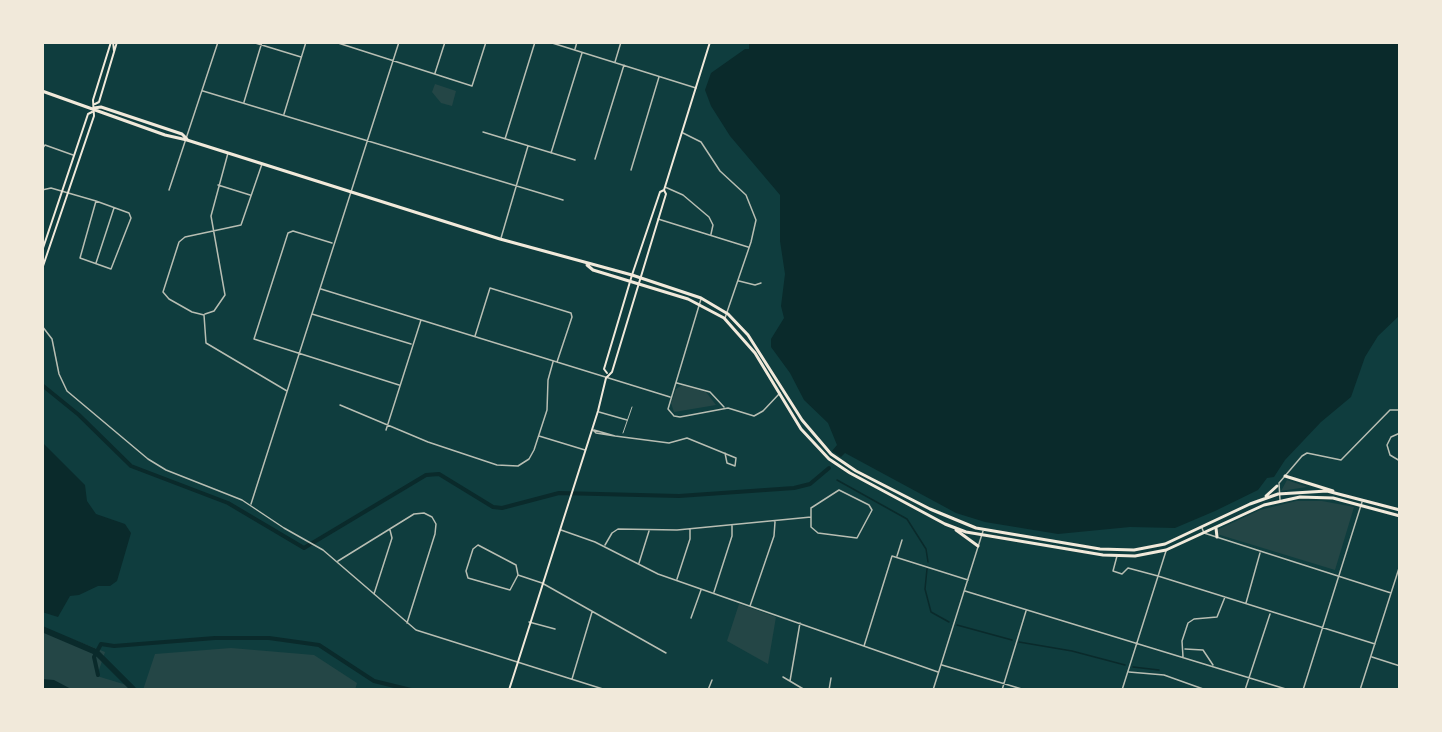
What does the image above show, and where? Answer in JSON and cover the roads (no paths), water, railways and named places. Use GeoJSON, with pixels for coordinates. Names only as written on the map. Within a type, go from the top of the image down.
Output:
{"type":"FeatureCollection","features":[{"type":"Feature","properties":{"kind":"highway"},"geometry":{"type":"LineString","coordinates":[[42,91],[93,108],[99,113],[147,130],[187,140],[500,239],[640,277],[701,298],[728,314],[756,346],[813,435],[831,454],[856,471],[930,509],[955,521],[983,530],[1100,549],[1126,550],[1158,546],[1264,498],[1278,494],[1312,490],[1337,493]]}},
{"type":"Feature","properties":{"kind":"highway"},"geometry":{"type":"LineString","coordinates":[[93,108],[101,107],[182,134],[187,140]]}},
{"type":"Feature","properties":{"kind":"highway"},"geometry":{"type":"LineString","coordinates":[[586,264],[593,270],[699,304],[724,318],[748,344],[801,429],[829,459],[850,473],[955,528],[978,546]]}},
{"type":"Feature","properties":{"kind":"highway"},"geometry":{"type":"LineString","coordinates":[[1285,476],[1400,510]]}},
{"type":"Feature","properties":{"kind":"highway"},"geometry":{"type":"LineString","coordinates":[[1264,498],[1277,486]]}},
{"type":"Feature","properties":{"kind":"highway"},"geometry":{"type":"LineString","coordinates":[[955,528],[981,535],[1118,556],[1166,550],[1257,508],[1280,501],[1314,496],[1361,505],[1400,516]]}},
{"type":"Feature","properties":{"kind":"highway"},"geometry":{"type":"LineString","coordinates":[[1216,527],[1217,537]]}},
{"type":"Feature","properties":{"kind":"highway"},"geometry":{"type":"LineString","coordinates":[[1118,556],[1126,550]]}},
{"type":"Feature","properties":{"kind":"main road"},"geometry":{"type":"LineString","coordinates":[[42,251],[88,114],[99,102],[114,51],[114,42]]}},
{"type":"Feature","properties":{"kind":"main road"},"geometry":{"type":"LineString","coordinates":[[42,268],[94,116],[93,100],[114,42]]}},
{"type":"Feature","properties":{"kind":"main road"},"geometry":{"type":"LineString","coordinates":[[607,376],[604,369],[630,281],[683,133],[709,42]]}},
{"type":"Feature","properties":{"kind":"main road"},"geometry":{"type":"LineString","coordinates":[[509,690],[529,622],[593,430],[607,376],[612,372],[666,194],[664,189]]}},
{"type":"Feature","properties":{"kind":"street"},"geometry":{"type":"LineString","coordinates":[[169,190],[218,42]]}},
{"type":"Feature","properties":{"kind":"street"},"geometry":{"type":"LineString","coordinates":[[252,42],[301,57]]}},
{"type":"Feature","properties":{"kind":"street"},"geometry":{"type":"LineString","coordinates":[[284,115],[306,42]]}},
{"type":"Feature","properties":{"kind":"street"},"geometry":{"type":"LineString","coordinates":[[335,42],[472,86],[486,42]]}},
{"type":"Feature","properties":{"kind":"street"},"geometry":{"type":"LineString","coordinates":[[348,46],[350,42]]}},
{"type":"Feature","properties":{"kind":"street"},"geometry":{"type":"LineString","coordinates":[[250,505],[399,42]]}},
{"type":"Feature","properties":{"kind":"street"},"geometry":{"type":"LineString","coordinates":[[435,74],[445,42]]}},
{"type":"Feature","properties":{"kind":"street"},"geometry":{"type":"LineString","coordinates":[[505,139],[535,42]]}},
{"type":"Feature","properties":{"kind":"street"},"geometry":{"type":"LineString","coordinates":[[549,42],[696,88]]}},
{"type":"Feature","properties":{"kind":"street"},"geometry":{"type":"LineString","coordinates":[[574,50],[577,42]]}},
{"type":"Feature","properties":{"kind":"street"},"geometry":{"type":"LineString","coordinates":[[615,62],[621,42]]}},
{"type":"Feature","properties":{"kind":"street"},"geometry":{"type":"LineString","coordinates":[[243,103],[262,44]]}},
{"type":"Feature","properties":{"kind":"street"},"geometry":{"type":"LineString","coordinates":[[551,153],[582,52]]}},
{"type":"Feature","properties":{"kind":"street"},"geometry":{"type":"LineString","coordinates":[[595,159],[624,65]]}},
{"type":"Feature","properties":{"kind":"street"},"geometry":{"type":"LineString","coordinates":[[631,170],[659,76]]}},
{"type":"Feature","properties":{"kind":"street"},"geometry":{"type":"LineString","coordinates":[[203,90],[563,201]]}},
{"type":"Feature","properties":{"kind":"street"},"geometry":{"type":"LineString","coordinates":[[483,132],[574,160]]}},
{"type":"Feature","properties":{"kind":"street"},"geometry":{"type":"LineString","coordinates":[[683,133],[701,142],[720,171],[746,195],[756,220],[739,281],[728,314],[724,318]]}},
{"type":"Feature","properties":{"kind":"street"},"geometry":{"type":"LineString","coordinates":[[42,149],[45,145],[74,156]]}},
{"type":"Feature","properties":{"kind":"street"},"geometry":{"type":"LineString","coordinates":[[500,239],[528,146]]}},
{"type":"Feature","properties":{"kind":"street"},"geometry":{"type":"LineString","coordinates":[[228,153],[212,206],[214,231],[225,295],[214,311],[204,315],[192,312],[165,295],[164,286],[182,238],[214,231],[241,225],[262,164]]}},
{"type":"Feature","properties":{"kind":"street"},"geometry":{"type":"LineString","coordinates":[[218,185],[251,196]]}},
{"type":"Feature","properties":{"kind":"street"},"geometry":{"type":"LineString","coordinates":[[42,190],[46,188],[62,191],[96,201],[129,213],[131,219],[113,268],[82,260],[79,254],[96,201]]}},
{"type":"Feature","properties":{"kind":"street"},"geometry":{"type":"LineString","coordinates":[[664,189],[680,193],[710,217],[713,225],[711,235]]}},
{"type":"Feature","properties":{"kind":"street"},"geometry":{"type":"LineString","coordinates":[[95,265],[114,207]]}},
{"type":"Feature","properties":{"kind":"street"},"geometry":{"type":"LineString","coordinates":[[658,219],[749,248]]}},
{"type":"Feature","properties":{"kind":"street"},"geometry":{"type":"LineString","coordinates":[[333,243],[293,231],[288,233],[253,337],[399,385]]}},
{"type":"Feature","properties":{"kind":"street"},"geometry":{"type":"LineString","coordinates":[[739,281],[755,285],[760,283]]}},
{"type":"Feature","properties":{"kind":"street"},"geometry":{"type":"LineString","coordinates":[[475,337],[490,288],[571,313],[557,363]]}},
{"type":"Feature","properties":{"kind":"street"},"geometry":{"type":"LineString","coordinates":[[320,289],[670,397]]}},
{"type":"Feature","properties":{"kind":"street"},"geometry":{"type":"LineString","coordinates":[[701,298],[670,397],[669,411],[677,417],[728,408]]}},
{"type":"Feature","properties":{"kind":"street"},"geometry":{"type":"LineString","coordinates":[[312,314],[412,344]]}},
{"type":"Feature","properties":{"kind":"street"},"geometry":{"type":"LineString","coordinates":[[204,315],[206,343],[287,391]]}},
{"type":"Feature","properties":{"kind":"street"},"geometry":{"type":"LineString","coordinates":[[386,430],[421,320]]}},
{"type":"Feature","properties":{"kind":"street"},"geometry":{"type":"LineString","coordinates":[[42,326],[52,339],[61,382],[72,397],[160,466],[224,491],[318,547],[338,562],[406,624],[416,630],[606,690]]}},
{"type":"Feature","properties":{"kind":"street"},"geometry":{"type":"LineString","coordinates":[[340,405],[428,442],[506,467],[518,466],[529,459],[538,435],[547,406],[548,380],[553,362]]}},
{"type":"Feature","properties":{"kind":"street"},"geometry":{"type":"LineString","coordinates":[[676,383],[710,392],[728,408],[754,416],[763,411],[784,389]]}},
{"type":"Feature","properties":{"kind":"street"},"geometry":{"type":"LineString","coordinates":[[1280,501],[1277,486],[1307,453],[1341,460],[1390,410],[1400,410]]}},
{"type":"Feature","properties":{"kind":"street"},"geometry":{"type":"LineString","coordinates":[[598,411],[627,420]]}},
{"type":"Feature","properties":{"kind":"street"},"geometry":{"type":"LineString","coordinates":[[593,430],[615,436],[669,443],[687,438],[725,453],[736,458],[735,466],[726,463],[725,453]]}},
{"type":"Feature","properties":{"kind":"street"},"geometry":{"type":"LineString","coordinates":[[1400,433],[1391,437],[1387,445],[1392,458],[1400,460]]}},
{"type":"Feature","properties":{"kind":"street"},"geometry":{"type":"LineString","coordinates":[[538,435],[585,450]]}},
{"type":"Feature","properties":{"kind":"street"},"geometry":{"type":"LineString","coordinates":[[839,490],[869,505],[872,510],[861,534],[855,538],[816,532],[812,527],[811,517],[813,506],[839,490]]}},
{"type":"Feature","properties":{"kind":"street"},"geometry":{"type":"LineString","coordinates":[[1303,690],[1363,499]]}},
{"type":"Feature","properties":{"kind":"street"},"geometry":{"type":"LineString","coordinates":[[338,562],[415,513],[430,516],[436,524],[435,534],[406,624]]}},
{"type":"Feature","properties":{"kind":"street"},"geometry":{"type":"LineString","coordinates":[[604,547],[616,530],[690,528],[811,517]]}},
{"type":"Feature","properties":{"kind":"street"},"geometry":{"type":"LineString","coordinates":[[750,606],[774,536],[775,521]]}},
{"type":"Feature","properties":{"kind":"street"},"geometry":{"type":"LineString","coordinates":[[713,593],[732,536],[732,524]]}},
{"type":"Feature","properties":{"kind":"street"},"geometry":{"type":"LineString","coordinates":[[676,580],[690,539],[690,528]]}},
{"type":"Feature","properties":{"kind":"street"},"geometry":{"type":"LineString","coordinates":[[1202,528],[1204,533],[1391,593]]}},
{"type":"Feature","properties":{"kind":"street"},"geometry":{"type":"LineString","coordinates":[[374,595],[392,538],[389,529]]}},
{"type":"Feature","properties":{"kind":"street"},"geometry":{"type":"LineString","coordinates":[[560,530],[604,547],[676,580],[938,672]]}},
{"type":"Feature","properties":{"kind":"street"},"geometry":{"type":"LineString","coordinates":[[638,564],[649,530]]}},
{"type":"Feature","properties":{"kind":"street"},"geometry":{"type":"LineString","coordinates":[[933,690],[983,530]]}},
{"type":"Feature","properties":{"kind":"street"},"geometry":{"type":"LineString","coordinates":[[897,557],[902,540]]}},
{"type":"Feature","properties":{"kind":"street"},"geometry":{"type":"LineString","coordinates":[[481,545],[516,565],[518,575],[513,587],[507,590],[468,578],[466,571],[473,549],[481,545]]}},
{"type":"Feature","properties":{"kind":"street"},"geometry":{"type":"LineString","coordinates":[[1122,690],[1166,550]]}},
{"type":"Feature","properties":{"kind":"street"},"geometry":{"type":"LineString","coordinates":[[1245,604],[1261,551]]}},
{"type":"Feature","properties":{"kind":"street"},"geometry":{"type":"LineString","coordinates":[[1118,556],[1113,571],[1122,574],[1128,568],[1158,576],[1375,644]]}},
{"type":"Feature","properties":{"kind":"street"},"geometry":{"type":"LineString","coordinates":[[864,646],[890,558],[897,557],[968,580]]}},
{"type":"Feature","properties":{"kind":"street"},"geometry":{"type":"LineString","coordinates":[[1360,690],[1400,565]]}},
{"type":"Feature","properties":{"kind":"street"},"geometry":{"type":"LineString","coordinates":[[518,575],[542,583],[666,653]]}},
{"type":"Feature","properties":{"kind":"street"},"geometry":{"type":"LineString","coordinates":[[691,618],[701,589]]}},
{"type":"Feature","properties":{"kind":"street"},"geometry":{"type":"LineString","coordinates":[[965,591],[1289,690]]}},
{"type":"Feature","properties":{"kind":"street"},"geometry":{"type":"LineString","coordinates":[[1183,657],[1182,641],[1188,623],[1194,619],[1217,617],[1225,597]]}},
{"type":"Feature","properties":{"kind":"street"},"geometry":{"type":"LineString","coordinates":[[1002,690],[1026,609]]}},
{"type":"Feature","properties":{"kind":"street"},"geometry":{"type":"LineString","coordinates":[[572,680],[592,612]]}},
{"type":"Feature","properties":{"kind":"street"},"geometry":{"type":"LineString","coordinates":[[1245,690],[1271,612]]}},
{"type":"Feature","properties":{"kind":"street"},"geometry":{"type":"LineString","coordinates":[[529,622],[555,629]]}},
{"type":"Feature","properties":{"kind":"street"},"geometry":{"type":"LineString","coordinates":[[790,681],[800,623]]}},
{"type":"Feature","properties":{"kind":"street"},"geometry":{"type":"LineString","coordinates":[[1184,649],[1203,650],[1214,663],[1213,667]]}},
{"type":"Feature","properties":{"kind":"street"},"geometry":{"type":"LineString","coordinates":[[1371,657],[1400,666]]}},
{"type":"Feature","properties":{"kind":"street"},"geometry":{"type":"LineString","coordinates":[[941,664],[1025,690]]}},
{"type":"Feature","properties":{"kind":"street"},"geometry":{"type":"LineString","coordinates":[[1127,672],[1164,675],[1206,690]]}},
{"type":"Feature","properties":{"kind":"street"},"geometry":{"type":"LineString","coordinates":[[783,677],[805,690]]}},
{"type":"Feature","properties":{"kind":"street"},"geometry":{"type":"LineString","coordinates":[[829,690],[831,678]]}},
{"type":"Feature","properties":{"kind":"street"},"geometry":{"type":"LineString","coordinates":[[708,690],[712,680]]}},
{"type":"Feature","properties":{"kind":"lane"},"geometry":{"type":"LineString","coordinates":[[623,433],[632,407]]}},
{"type":"Feature","properties":{"kind":"waterway"},"geometry":{"type":"LineString","coordinates":[[42,385],[79,415],[131,466],[228,503],[304,548],[426,475],[439,474],[493,507],[502,508],[559,493],[679,496],[794,488],[810,484],[829,468]]}},
{"type":"Feature","properties":{"kind":"waterway"},"geometry":{"type":"LineString","coordinates":[[837,480],[907,519],[926,549],[928,562]]}},
{"type":"Feature","properties":{"kind":"waterway"},"geometry":{"type":"LineString","coordinates":[[927,569],[925,589],[931,612],[949,622]]}},
{"type":"Feature","properties":{"kind":"waterway"},"geometry":{"type":"LineString","coordinates":[[957,625],[1012,640]]}},
{"type":"Feature","properties":{"kind":"waterway"},"geometry":{"type":"LineString","coordinates":[[42,629],[96,652],[134,690]]}},
{"type":"Feature","properties":{"kind":"waterway"},"geometry":{"type":"LineString","coordinates":[[98,675],[94,657],[101,644],[114,646],[215,638],[269,638],[319,645],[374,681],[411,690]]}},
{"type":"Feature","properties":{"kind":"waterway"},"geometry":{"type":"LineString","coordinates":[[1019,642],[1072,651],[1125,665]]}},
{"type":"Feature","properties":{"kind":"waterway"},"geometry":{"type":"LineString","coordinates":[[1133,667],[1159,670]]}}]}
